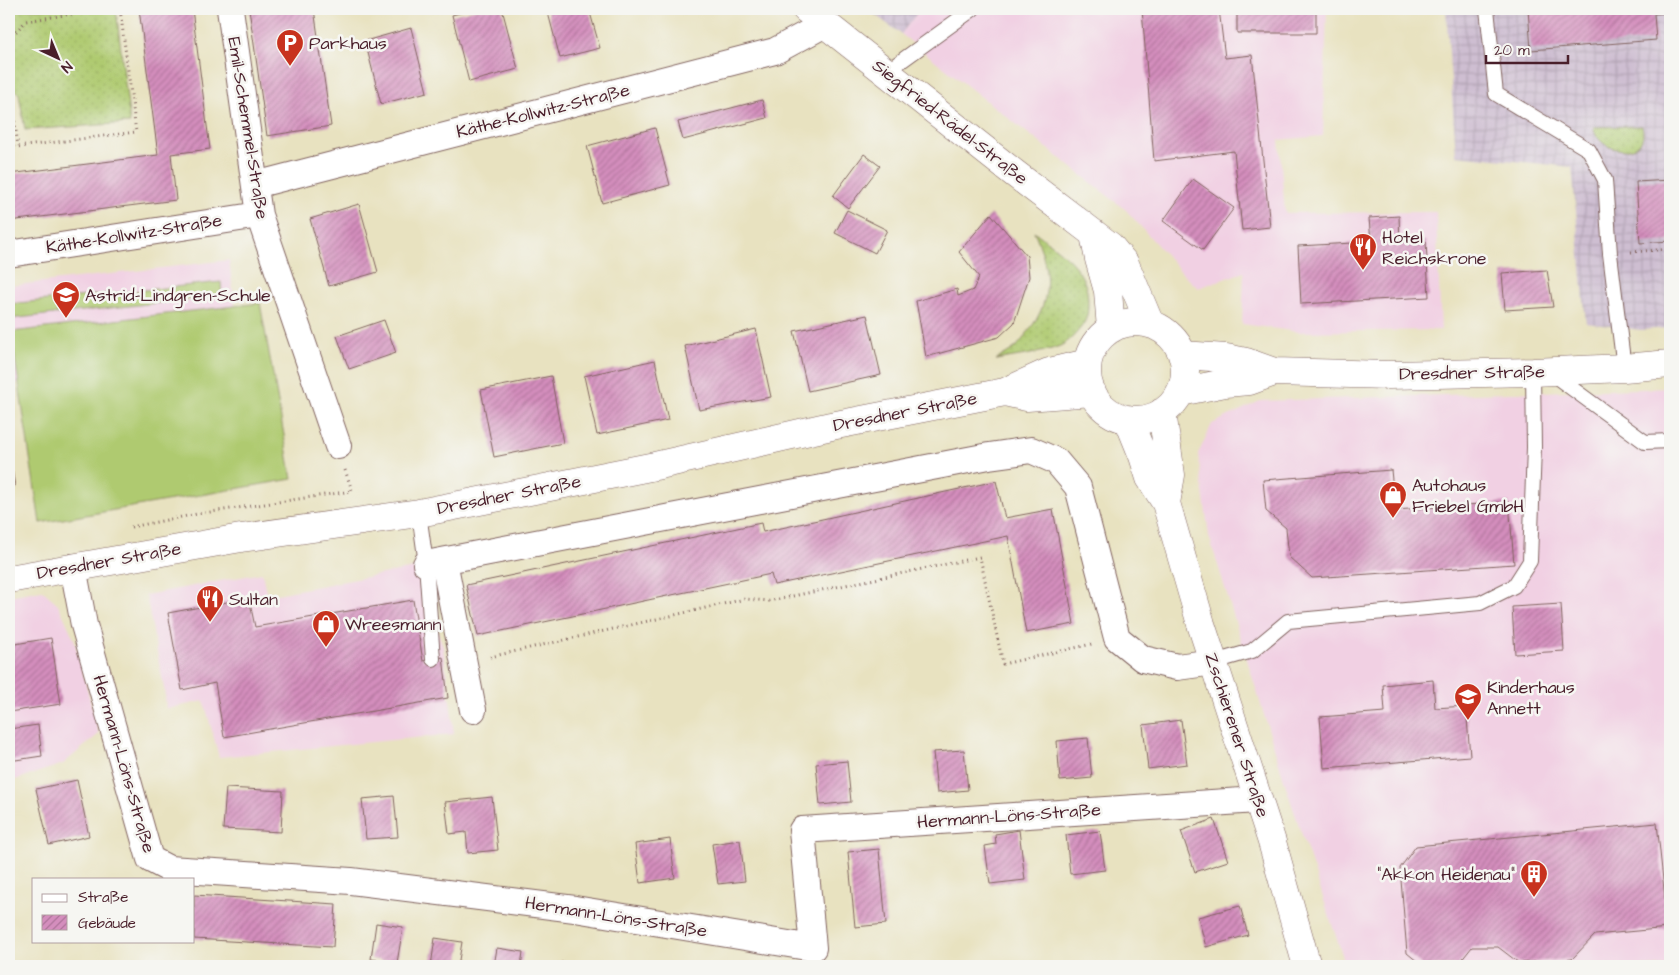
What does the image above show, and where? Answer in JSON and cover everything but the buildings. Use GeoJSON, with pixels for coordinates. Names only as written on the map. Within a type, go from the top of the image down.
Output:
{"type":"FeatureCollection","features":[{"type":"Feature","properties":{"kind":"street","name":"Emil-Schemmel-Straße"},"geometry":{"type":"LineString","coordinates":[[230,9],[259,215],[338,446]]}},
{"type":"Feature","properties":{"kind":"street","name":"Käthe-Kollwitz-Straße"},"geometry":{"type":"LineString","coordinates":[[255,185],[775,51],[816,17]]}},
{"type":"Feature","properties":{"kind":"street","name":"Siegfried-Rädel-Straße"},"geometry":{"type":"LineString","coordinates":[[816,17],[1110,246],[1125,264],[1150,324]]}},
{"type":"Feature","properties":{"kind":"street","name":"Käthe-Kollwitz-Straße"},"geometry":{"type":"LineString","coordinates":[[9,254],[259,215]]}},
{"type":"Feature","properties":{"kind":"street"},"geometry":{"type":"LineString","coordinates":[[1094,235],[1108,291],[1111,329]]}},
{"type":"Feature","properties":{"kind":"street"},"geometry":{"type":"LineString","coordinates":[[1134,321],[1150,324],[1165,331],[1176,343],[1182,356],[1184,380],[1180,392],[1169,407],[1162,412],[1150,418],[1128,419],[1105,409],[1092,392],[1088,384],[1087,363],[1099,338],[1111,329],[1134,321]]}},
{"type":"Feature","properties":{"kind":"street","name":"Dresdner Straße"},"geometry":{"type":"LineString","coordinates":[[1182,356],[1226,358],[1246,362],[1274,372],[1398,375],[1541,372],[1670,364]]}},
{"type":"Feature","properties":{"kind":"street","name":"Dresdner Straße"},"geometry":{"type":"LineString","coordinates":[[9,579],[241,538],[419,513],[654,466],[830,426],[1005,392],[1049,372],[1087,363]]}},
{"type":"Feature","properties":{"kind":"street","name":"Dresdner Straße"},"geometry":{"type":"LineString","coordinates":[[1180,392],[1225,383],[1248,381],[1274,372]]}},
{"type":"Feature","properties":{"kind":"street","name":"Dresdner Straße"},"geometry":{"type":"LineString","coordinates":[[1005,392],[1027,397],[1092,392]]}},
{"type":"Feature","properties":{"kind":"street","name":"Zschierener Straße"},"geometry":{"type":"LineString","coordinates":[[1162,412],[1171,475],[1166,503]]}},
{"type":"Feature","properties":{"kind":"street","name":"Zschierener Straße"},"geometry":{"type":"LineString","coordinates":[[1128,419],[1150,478],[1166,503],[1257,800],[1272,842],[1307,966]]}},
{"type":"Feature","properties":{"kind":"street"},"geometry":{"type":"LineString","coordinates":[[473,710],[464,663],[435,562],[989,456],[1031,450],[1056,461],[1078,487],[1117,638],[1143,659],[1177,667],[1214,662]]}},
{"type":"Feature","properties":{"kind":"street","name":"Hermann-Löns-Straße"},"geometry":{"type":"LineString","coordinates":[[73,567],[84,625],[150,859],[170,869],[350,881],[575,909],[814,957],[802,830],[1257,800]]}},
{"type":"Feature","properties":{"kind":"lane"},"geometry":{"type":"LineString","coordinates":[[886,72],[973,9]]}},
{"type":"Feature","properties":{"kind":"lane"},"geometry":{"type":"LineString","coordinates":[[1487,9],[1496,94],[1589,150],[1605,180],[1610,254],[1624,368]]}},
{"type":"Feature","properties":{"kind":"lane"},"geometry":{"type":"LineString","coordinates":[[1214,662],[1252,650],[1288,620],[1480,603],[1514,586],[1530,562],[1534,447],[1541,372],[1645,442],[1670,441]]}},
{"type":"Feature","properties":{"kind":"lane"},"geometry":{"type":"LineString","coordinates":[[419,513],[435,562],[433,659]]}},
{"type":"Feature","properties":{"kind":"path"},"geometry":{"type":"LineString","coordinates":[[9,39],[26,21],[104,9]]}},
{"type":"Feature","properties":{"kind":"path"},"geometry":{"type":"LineString","coordinates":[[9,148],[136,132],[120,9]]}},
{"type":"Feature","properties":{"kind":"path"},"geometry":{"type":"LineString","coordinates":[[9,92],[11,94],[18,146]]}},
{"type":"Feature","properties":{"kind":"path"},"geometry":{"type":"LineString","coordinates":[[1610,254],[1670,249]]}},
{"type":"Feature","properties":{"kind":"path"},"geometry":{"type":"LineString","coordinates":[[338,446],[361,521]]}},
{"type":"Feature","properties":{"kind":"path"},"geometry":{"type":"LineString","coordinates":[[464,663],[745,599],[769,600],[980,557],[1003,664],[1117,638]]}},
{"type":"Feature","properties":{"kind":"shaded area"},"geometry":{"type":"Polygon","coordinates":[[[867,9],[920,9],[901,34],[867,9]]]}},
{"type":"Feature","properties":{"kind":"shaded area"},"geometry":{"type":"Polygon","coordinates":[[[920,9],[1327,9],[1323,136],[1279,140],[1285,213],[1436,212],[1441,330],[1299,332],[1242,324],[1244,272],[1198,288],[1183,274],[1126,210],[901,34],[920,9]]]}},
{"type":"Feature","properties":{"kind":"shaded area"},"geometry":{"type":"Polygon","coordinates":[[[1446,9],[1670,9],[1670,328],[1641,330],[1586,323],[1572,167],[1456,155],[1446,9]]]}},
{"type":"Feature","properties":{"kind":"shaded area","name":"Astrid-Lindgren-Schule"},"geometry":{"type":"Polygon","coordinates":[[[229,260],[235,307],[11,332],[19,382],[9,387],[9,286],[229,260]]]}},
{"type":"Feature","properties":{"kind":"shaded area"},"geometry":{"type":"Polygon","coordinates":[[[1670,388],[1670,966],[1346,966],[1289,796],[1209,536],[1198,454],[1212,424],[1260,401],[1670,388]]]}},
{"type":"Feature","properties":{"kind":"shaded area"},"geometry":{"type":"Polygon","coordinates":[[[414,568],[443,646],[454,734],[219,757],[204,701],[166,709],[165,693],[146,595],[262,573],[267,596],[414,568]]]}},
{"type":"Feature","properties":{"kind":"shaded area"},"geometry":{"type":"Polygon","coordinates":[[[42,590],[58,604],[74,639],[99,734],[63,764],[9,782],[9,596],[42,590]]]}},
{"type":"Feature","properties":{"kind":"green space"},"geometry":{"type":"Polygon","coordinates":[[[9,9],[116,9],[130,123],[25,130],[19,94],[9,83],[9,9]]]}},
{"type":"Feature","properties":{"kind":"green space"},"geometry":{"type":"Polygon","coordinates":[[[1642,126],[1643,136],[1639,144],[1623,150],[1604,144],[1597,137],[1593,127],[1642,126]]]}},
{"type":"Feature","properties":{"kind":"green space"},"geometry":{"type":"Polygon","coordinates":[[[1034,231],[1063,254],[1084,280],[1087,291],[1087,316],[1075,335],[1060,346],[1036,353],[996,360],[1020,343],[1038,317],[1043,305],[1047,281],[1046,269],[1034,231]]]}},
{"type":"Feature","properties":{"kind":"green space"},"geometry":{"type":"Polygon","coordinates":[[[221,282],[222,296],[9,319],[9,304],[221,282]]]}},
{"type":"Feature","properties":{"kind":"green space"},"geometry":{"type":"Polygon","coordinates":[[[260,303],[292,479],[40,523],[11,332],[260,303]]]}},
{"type":"Feature","properties":{"kind":"place","name":"Parkhaus"},"geometry":{"type":"Point","coordinates":[290,67]}},
{"type":"Feature","properties":{"kind":"place","name":"Hotel Reichskrone"},"geometry":{"type":"Point","coordinates":[1363,271]}},
{"type":"Feature","properties":{"kind":"place","name":"Astrid-Lindgren-Schule"},"geometry":{"type":"Point","coordinates":[66,319]}},
{"type":"Feature","properties":{"kind":"place","name":"Autohaus Friebel GmbH"},"geometry":{"type":"Point","coordinates":[1393,519]}},
{"type":"Feature","properties":{"kind":"place","name":"Sultan"},"geometry":{"type":"Point","coordinates":[210,623]}},
{"type":"Feature","properties":{"kind":"place","name":"Wreesmann"},"geometry":{"type":"Point","coordinates":[326,648]}},
{"type":"Feature","properties":{"kind":"place","name":"Kinderhaus Annett"},"geometry":{"type":"Point","coordinates":[1468,721]}},
{"type":"Feature","properties":{"kind":"place","name":"\"Akkon Heidenau\""},"geometry":{"type":"Point","coordinates":[1534,898]}}]}
